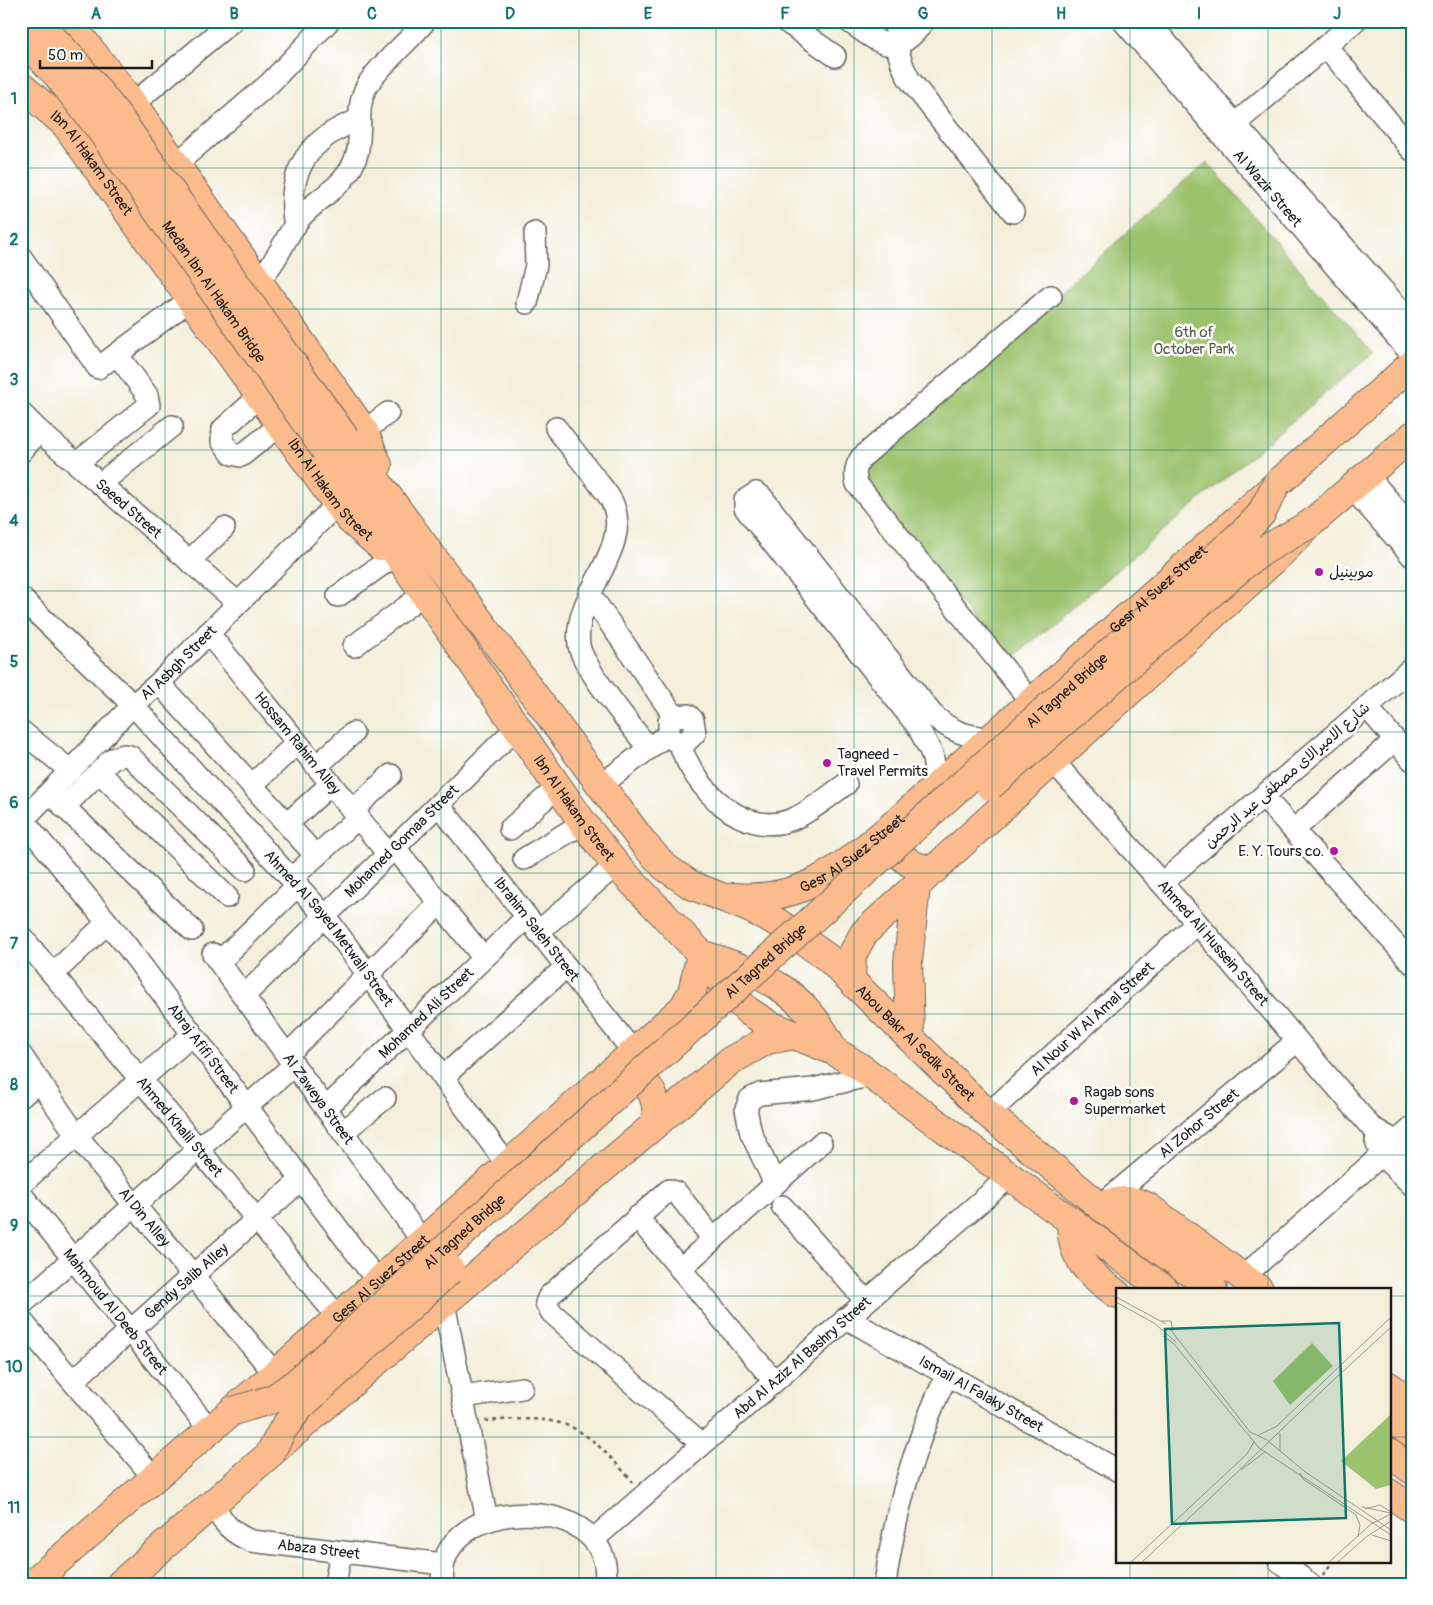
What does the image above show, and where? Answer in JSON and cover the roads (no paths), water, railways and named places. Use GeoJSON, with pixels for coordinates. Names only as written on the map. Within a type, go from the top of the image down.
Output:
{"type":"FeatureCollection","features":[{"type":"Feature","properties":{"kind":"main road"},"geometry":{"type":"LineString","coordinates":[[21,47],[32,33],[36,21]]}},
{"type":"Feature","properties":{"kind":"main road","name":"Medan Ibn Al Hakam Bridge"},"geometry":{"type":"LineString","coordinates":[[36,21],[75,62],[117,115],[345,439],[601,785]]}},
{"type":"Feature","properties":{"kind":"main road"},"geometry":{"type":"LineString","coordinates":[[68,21],[133,104],[258,280],[345,439]]}},
{"type":"Feature","properties":{"kind":"main road","name":"Medan Ibn Al Hakam Bridge"},"geometry":{"type":"LineString","coordinates":[[21,37],[58,76],[345,439],[397,554]]}},
{"type":"Feature","properties":{"kind":"main road"},"geometry":{"type":"LineString","coordinates":[[52,110],[52,94],[59,78],[64,73],[72,68],[88,63],[104,66]]}},
{"type":"Feature","properties":{"kind":"main road","name":"Ibn Al Hakam Street"},"geometry":{"type":"LineString","coordinates":[[21,86],[52,110],[79,142],[336,504],[366,535],[382,548],[397,554],[583,823],[616,865],[701,954]]}},
{"type":"Feature","properties":{"kind":"main road","name":"Gesr Al Suez Street"},"geometry":{"type":"LineString","coordinates":[[720,896],[752,899],[783,895],[813,884],[840,868],[892,826],[1412,364]]}},
{"type":"Feature","properties":{"kind":"main road"},"geometry":{"type":"LineString","coordinates":[[851,979],[852,954],[864,933],[1054,762],[1278,556],[1310,524],[1412,436]]}},
{"type":"Feature","properties":{"kind":"main road","name":"Al Tagned Bridge"},"geometry":{"type":"LineString","coordinates":[[233,1410],[267,1402],[296,1383],[1249,527],[1260,514],[1277,483]]}},
{"type":"Feature","properties":{"kind":"main road","name":"Al Tagned Bridge"},"geometry":{"type":"LineString","coordinates":[[270,1453],[291,1418],[310,1398],[615,1119],[901,864],[1245,564],[1266,549],[1310,524]]}},
{"type":"Feature","properties":{"kind":"main road"},"geometry":{"type":"LineString","coordinates":[[601,785],[644,844],[665,867],[691,885],[720,896]]}},
{"type":"Feature","properties":{"kind":"main road"},"geometry":{"type":"LineString","coordinates":[[892,826],[892,838],[902,858],[917,867],[925,878],[908,962],[910,1038]]}},
{"type":"Feature","properties":{"kind":"main road","name":"Abou Bakr Al Sedik Street"},"geometry":{"type":"LineString","coordinates":[[720,896],[749,908],[803,938],[851,979],[988,1114],[1100,1206],[1212,1288]]}},
{"type":"Feature","properties":{"kind":"main road"},"geometry":{"type":"LineString","coordinates":[[701,954],[738,1002],[765,1022],[834,1051],[872,1075],[1163,1288]]}},
{"type":"Feature","properties":{"kind":"main road"},"geometry":{"type":"LineString","coordinates":[[701,954],[752,971],[790,993],[820,1025],[834,1051]]}},
{"type":"Feature","properties":{"kind":"main road","name":"Gesr Al Suez Street"},"geometry":{"type":"LineString","coordinates":[[31,1584],[275,1374],[683,1008],[692,992],[701,954]]}},
{"type":"Feature","properties":{"kind":"main road"},"geometry":{"type":"LineString","coordinates":[[120,1584],[444,1303],[741,1052],[767,1040],[795,1035]]}},
{"type":"Feature","properties":{"kind":"main road"},"geometry":{"type":"LineString","coordinates":[[608,1077],[619,1074],[632,1076],[642,1081],[651,1090],[656,1100],[658,1112],[655,1124]]}},
{"type":"Feature","properties":{"kind":"main road"},"geometry":{"type":"LineString","coordinates":[[1100,1206],[1122,1200],[1140,1203],[1251,1283]]}},
{"type":"Feature","properties":{"kind":"main road"},"geometry":{"type":"LineString","coordinates":[[1081,1228],[1073,1244],[1084,1266],[1091,1275],[1116,1293]]}},
{"type":"Feature","properties":{"kind":"main road"},"geometry":{"type":"LineString","coordinates":[[1390,1387],[1412,1403]]}},
{"type":"Feature","properties":{"kind":"main road"},"geometry":{"type":"LineString","coordinates":[[1390,1418],[1412,1434]]}},
{"type":"Feature","properties":{"kind":"main road"},"geometry":{"type":"LineString","coordinates":[[1390,1454],[1412,1470]]}},
{"type":"Feature","properties":{"kind":"main road"},"geometry":{"type":"LineString","coordinates":[[1390,1494],[1412,1509]]}},
{"type":"Feature","properties":{"kind":"street"},"geometry":{"type":"LineString","coordinates":[[133,104],[232,21]]}},
{"type":"Feature","properties":{"kind":"street"},"geometry":{"type":"LineString","coordinates":[[175,165],[270,83],[329,21]]}},
{"type":"Feature","properties":{"kind":"street"},"geometry":{"type":"LineString","coordinates":[[258,280],[274,264],[294,226],[310,209],[338,187],[346,177],[357,155],[361,102],[370,82],[425,21]]}},
{"type":"Feature","properties":{"kind":"street"},"geometry":{"type":"LineString","coordinates":[[785,21],[836,56]]}},
{"type":"Feature","properties":{"kind":"street"},"geometry":{"type":"LineString","coordinates":[[848,21],[877,41],[900,32]]}},
{"type":"Feature","properties":{"kind":"street"},"geometry":{"type":"LineString","coordinates":[[872,21],[888,30],[900,32],[912,38],[924,21]]}},
{"type":"Feature","properties":{"kind":"street","name":"Al Wazir Street"},"geometry":{"type":"LineString","coordinates":[[1123,21],[1412,355]]}},
{"type":"Feature","properties":{"kind":"street","name":"Al Wazir Street"},"geometry":{"type":"LineString","coordinates":[[1148,21],[1235,124],[1412,323]]}},
{"type":"Feature","properties":{"kind":"street"},"geometry":{"type":"LineString","coordinates":[[1235,124],[1355,21]]}},
{"type":"Feature","properties":{"kind":"street"},"geometry":{"type":"LineString","coordinates":[[900,32],[900,63],[909,80],[1013,212]]}},
{"type":"Feature","properties":{"kind":"street"},"geometry":{"type":"LineString","coordinates":[[1326,46],[1412,150]]}},
{"type":"Feature","properties":{"kind":"street"},"geometry":{"type":"LineString","coordinates":[[294,226],[293,191],[298,173],[307,154],[334,131],[359,120]]}},
{"type":"Feature","properties":{"kind":"street"},"geometry":{"type":"LineString","coordinates":[[527,304],[536,265],[535,233]]}},
{"type":"Feature","properties":{"kind":"street"},"geometry":{"type":"LineString","coordinates":[[21,257],[93,372],[191,299]]}},
{"type":"Feature","properties":{"kind":"street"},"geometry":{"type":"LineString","coordinates":[[1031,702],[857,484],[854,476],[856,466],[861,458],[1051,296]]}},
{"type":"Feature","properties":{"kind":"street"},"geometry":{"type":"LineString","coordinates":[[77,463],[149,405],[147,394],[117,354]]}},
{"type":"Feature","properties":{"kind":"street"},"geometry":{"type":"LineString","coordinates":[[257,391],[251,404],[223,429],[222,441],[232,454],[241,456],[270,433],[284,432]]}},
{"type":"Feature","properties":{"kind":"street"},"geometry":{"type":"LineString","coordinates":[[345,439],[388,412]]}},
{"type":"Feature","properties":{"kind":"street","name":"Saeed Street"},"geometry":{"type":"LineString","coordinates":[[21,413],[39,431],[238,603]]}},
{"type":"Feature","properties":{"kind":"street"},"geometry":{"type":"LineString","coordinates":[[100,484],[172,426]]}},
{"type":"Feature","properties":{"kind":"street"},"geometry":{"type":"LineString","coordinates":[[556,428],[613,503],[618,521],[613,546],[589,593],[578,627],[579,647],[600,684],[649,749]]}},
{"type":"Feature","properties":{"kind":"street"},"geometry":{"type":"LineString","coordinates":[[21,452],[39,431]]}},
{"type":"Feature","properties":{"kind":"street"},"geometry":{"type":"LineString","coordinates":[[1359,482],[1412,528]]}},
{"type":"Feature","properties":{"kind":"street"},"geometry":{"type":"LineString","coordinates":[[1359,482],[1412,556]]}},
{"type":"Feature","properties":{"kind":"street","name":"Al Asbgh Street"},"geometry":{"type":"LineString","coordinates":[[22,821],[57,800],[71,772],[132,705],[159,683],[336,504]]}},
{"type":"Feature","properties":{"kind":"street"},"geometry":{"type":"LineString","coordinates":[[189,561],[224,528]]}},
{"type":"Feature","properties":{"kind":"street"},"geometry":{"type":"LineString","coordinates":[[338,596],[397,554]]}},
{"type":"Feature","properties":{"kind":"street"},"geometry":{"type":"LineString","coordinates":[[798,559],[864,644],[918,727],[932,754],[938,785]]}},
{"type":"Feature","properties":{"kind":"street"},"geometry":{"type":"LineString","coordinates":[[354,646],[425,593]]}},
{"type":"Feature","properties":{"kind":"street"},"geometry":{"type":"LineString","coordinates":[[589,593],[674,731],[684,756],[694,773],[721,806],[753,822],[774,823],[794,818],[846,784]]}},
{"type":"Feature","properties":{"kind":"street","name":"Ahmed Al Sayed Metwali Street"},"geometry":{"type":"LineString","coordinates":[[21,598],[132,705],[325,916],[508,1166]]}},
{"type":"Feature","properties":{"kind":"street","name":"Hossam Rahim Alley"},"geometry":{"type":"LineString","coordinates":[[208,633],[353,810],[440,904],[483,957]]}},
{"type":"Feature","properties":{"kind":"street"},"geometry":{"type":"LineString","coordinates":[[864,644],[944,725],[958,734],[974,738],[990,738]]}},
{"type":"Feature","properties":{"kind":"street","name":"شارع الاميرالاى مصطفى عبد الرحمن"},"geometry":{"type":"LineString","coordinates":[[1162,883],[1412,668]]}},
{"type":"Feature","properties":{"kind":"street"},"geometry":{"type":"LineString","coordinates":[[159,683],[316,856]]}},
{"type":"Feature","properties":{"kind":"street"},"geometry":{"type":"LineString","coordinates":[[1367,707],[1412,760]]}},
{"type":"Feature","properties":{"kind":"street","name":"Mohamed Gomaa Street"},"geometry":{"type":"LineString","coordinates":[[244,996],[517,727]]}},
{"type":"Feature","properties":{"kind":"street"},"geometry":{"type":"LineString","coordinates":[[21,731],[71,772]]}},
{"type":"Feature","properties":{"kind":"street"},"geometry":{"type":"LineString","coordinates":[[601,785],[674,731]]}},
{"type":"Feature","properties":{"kind":"street"},"geometry":{"type":"LineString","coordinates":[[317,766],[353,733]]}},
{"type":"Feature","properties":{"kind":"street"},"geometry":{"type":"LineString","coordinates":[[1294,830],[1395,740]]}},
{"type":"Feature","properties":{"kind":"street"},"geometry":{"type":"LineString","coordinates":[[252,784],[297,743]]}},
{"type":"Feature","properties":{"kind":"street"},"geometry":{"type":"LineString","coordinates":[[192,930],[57,800],[100,772],[118,756],[130,756],[245,870]]}},
{"type":"Feature","properties":{"kind":"street","name":"Ahmed Ali Hussein Street"},"geometry":{"type":"LineString","coordinates":[[1054,762],[1197,923],[1371,1127],[1381,1155],[1412,1185]]}},
{"type":"Feature","properties":{"kind":"street"},"geometry":{"type":"LineString","coordinates":[[295,882],[387,770]]}},
{"type":"Feature","properties":{"kind":"street"},"geometry":{"type":"LineString","coordinates":[[100,772],[227,897]]}},
{"type":"Feature","properties":{"kind":"street"},"geometry":{"type":"LineString","coordinates":[[287,824],[331,784]]}},
{"type":"Feature","properties":{"kind":"street"},"geometry":{"type":"LineString","coordinates":[[510,829],[558,787]]}},
{"type":"Feature","properties":{"kind":"street"},"geometry":{"type":"LineString","coordinates":[[1263,796],[1412,963]]}},
{"type":"Feature","properties":{"kind":"street","name":"Ibrahim Saleh Street"},"geometry":{"type":"LineString","coordinates":[[438,805],[634,1053]]}},
{"type":"Feature","properties":{"kind":"street","name":"Abraj Afifi Street"},"geometry":{"type":"LineString","coordinates":[[22,821],[108,922],[378,1282]]}},
{"type":"Feature","properties":{"kind":"street"},"geometry":{"type":"LineString","coordinates":[[524,859],[583,823]]}},
{"type":"Feature","properties":{"kind":"street","name":"Mohamed Ali Street"},"geometry":{"type":"LineString","coordinates":[[326,1108],[483,957],[532,925],[616,865]]}},
{"type":"Feature","properties":{"kind":"street","name":"Al Zaweya Street"},"geometry":{"type":"LineString","coordinates":[[295,882],[216,958],[423,1242]]}},
{"type":"Feature","properties":{"kind":"street"},"geometry":{"type":"LineString","coordinates":[[21,1306],[246,1108],[368,974],[440,904]]}},
{"type":"Feature","properties":{"kind":"street"},"geometry":{"type":"LineString","coordinates":[[53,974],[108,922]]}},
{"type":"Feature","properties":{"kind":"street","name":"Al Nour W Al Amal Street"},"geometry":{"type":"LineString","coordinates":[[988,1114],[1197,923]]}},
{"type":"Feature","properties":{"kind":"street","name":"Ahmed Khalil Street"},"geometry":{"type":"LineString","coordinates":[[21,936],[338,1317]]}},
{"type":"Feature","properties":{"kind":"street"},"geometry":{"type":"LineString","coordinates":[[443,1077],[566,967]]}},
{"type":"Feature","properties":{"kind":"street"},"geometry":{"type":"LineString","coordinates":[[21,1184],[192,1035]]}},
{"type":"Feature","properties":{"kind":"street","name":"Al Zohor Street"},"geometry":{"type":"LineString","coordinates":[[1100,1206],[1297,1041]]}},
{"type":"Feature","properties":{"kind":"street","name":"Al Din Alley"},"geometry":{"type":"LineString","coordinates":[[21,1055],[77,1136],[275,1374]]}},
{"type":"Feature","properties":{"kind":"street"},"geometry":{"type":"LineString","coordinates":[[775,1184],[751,1133],[746,1109],[750,1099],[760,1094],[823,1087],[872,1075]]}},
{"type":"Feature","properties":{"kind":"street"},"geometry":{"type":"LineString","coordinates":[[21,1097],[39,1081]]}},
{"type":"Feature","properties":{"kind":"street"},"geometry":{"type":"LineString","coordinates":[[343,1132],[385,1098]]}},
{"type":"Feature","properties":{"kind":"street","name":"Ahmed Ali Hussein Street"},"geometry":{"type":"LineString","coordinates":[[1371,1127],[1404,1135],[1412,1157]]}},
{"type":"Feature","properties":{"kind":"street"},"geometry":{"type":"LineString","coordinates":[[1251,1283],[1381,1155],[1404,1135]]}},
{"type":"Feature","properties":{"kind":"street"},"geometry":{"type":"LineString","coordinates":[[680,1269],[821,1143]]}},
{"type":"Feature","properties":{"kind":"street","name":"Abd Al Aziz Al Bashry Street"},"geometry":{"type":"LineString","coordinates":[[594,1538],[1010,1176]]}},
{"type":"Feature","properties":{"kind":"street","name":"Gendy Salib Alley"},"geometry":{"type":"LineString","coordinates":[[73,1381],[301,1180]]}},
{"type":"Feature","properties":{"kind":"street"},"geometry":{"type":"LineString","coordinates":[[702,1444],[547,1307],[549,1296],[666,1191],[673,1190],[714,1239]]}},
{"type":"Feature","properties":{"kind":"street","name":"Mahmoud Al Deeb Street"},"geometry":{"type":"LineString","coordinates":[[21,1194],[210,1430]]}},
{"type":"Feature","properties":{"kind":"street"},"geometry":{"type":"LineString","coordinates":[[782,1206],[866,1301]]}},
{"type":"Feature","properties":{"kind":"street"},"geometry":{"type":"LineString","coordinates":[[637,1218],[774,1381]]}},
{"type":"Feature","properties":{"kind":"street"},"geometry":{"type":"LineString","coordinates":[[444,1303],[488,1521]]}},
{"type":"Feature","properties":{"kind":"street","name":"Ismail Al Falaky Street"},"geometry":{"type":"LineString","coordinates":[[846,1318],[1116,1469]]}},
{"type":"Feature","properties":{"kind":"street"},"geometry":{"type":"LineString","coordinates":[[21,1320],[154,1478]]}},
{"type":"Feature","properties":{"kind":"street"},"geometry":{"type":"LineString","coordinates":[[885,1584],[894,1530],[909,1470],[930,1412],[947,1374]]}},
{"type":"Feature","properties":{"kind":"street"},"geometry":{"type":"LineString","coordinates":[[463,1397],[522,1388]]}},
{"type":"Feature","properties":{"kind":"street","name":"Abaza Street"},"geometry":{"type":"LineString","coordinates":[[214,1502],[220,1517],[230,1529],[251,1541],[341,1552],[443,1574]]}},
{"type":"Feature","properties":{"kind":"street"},"geometry":{"type":"LineString","coordinates":[[443,1574],[449,1549],[458,1537],[488,1521],[523,1515],[547,1517],[580,1527],[594,1538],[604,1555],[606,1565],[605,1584]]}},
{"type":"Feature","properties":{"kind":"street"},"geometry":{"type":"LineString","coordinates":[[335,1584],[341,1552]]}},
{"type":"Feature","properties":{"kind":"street"},"geometry":{"type":"LineString","coordinates":[[1280,1562],[1306,1582]]}},
{"type":"Feature","properties":{"kind":"place","name":"موبينيل"},"geometry":{"type":"Point","coordinates":[1319,572]}},
{"type":"Feature","properties":{"kind":"place","name":"Tagneed - Travel Permits"},"geometry":{"type":"Point","coordinates":[827,763]}},
{"type":"Feature","properties":{"kind":"place","name":"E. Y. Tours co."},"geometry":{"type":"Point","coordinates":[1334,851]}},
{"type":"Feature","properties":{"kind":"place","name":"Ragab sons Supermarket"},"geometry":{"type":"Point","coordinates":[1074,1101]}},
{"type":"Feature","properties":{"kind":"park label","name":"6th of October Park"},"geometry":{"type":"Point","coordinates":[1194,340]}}]}
